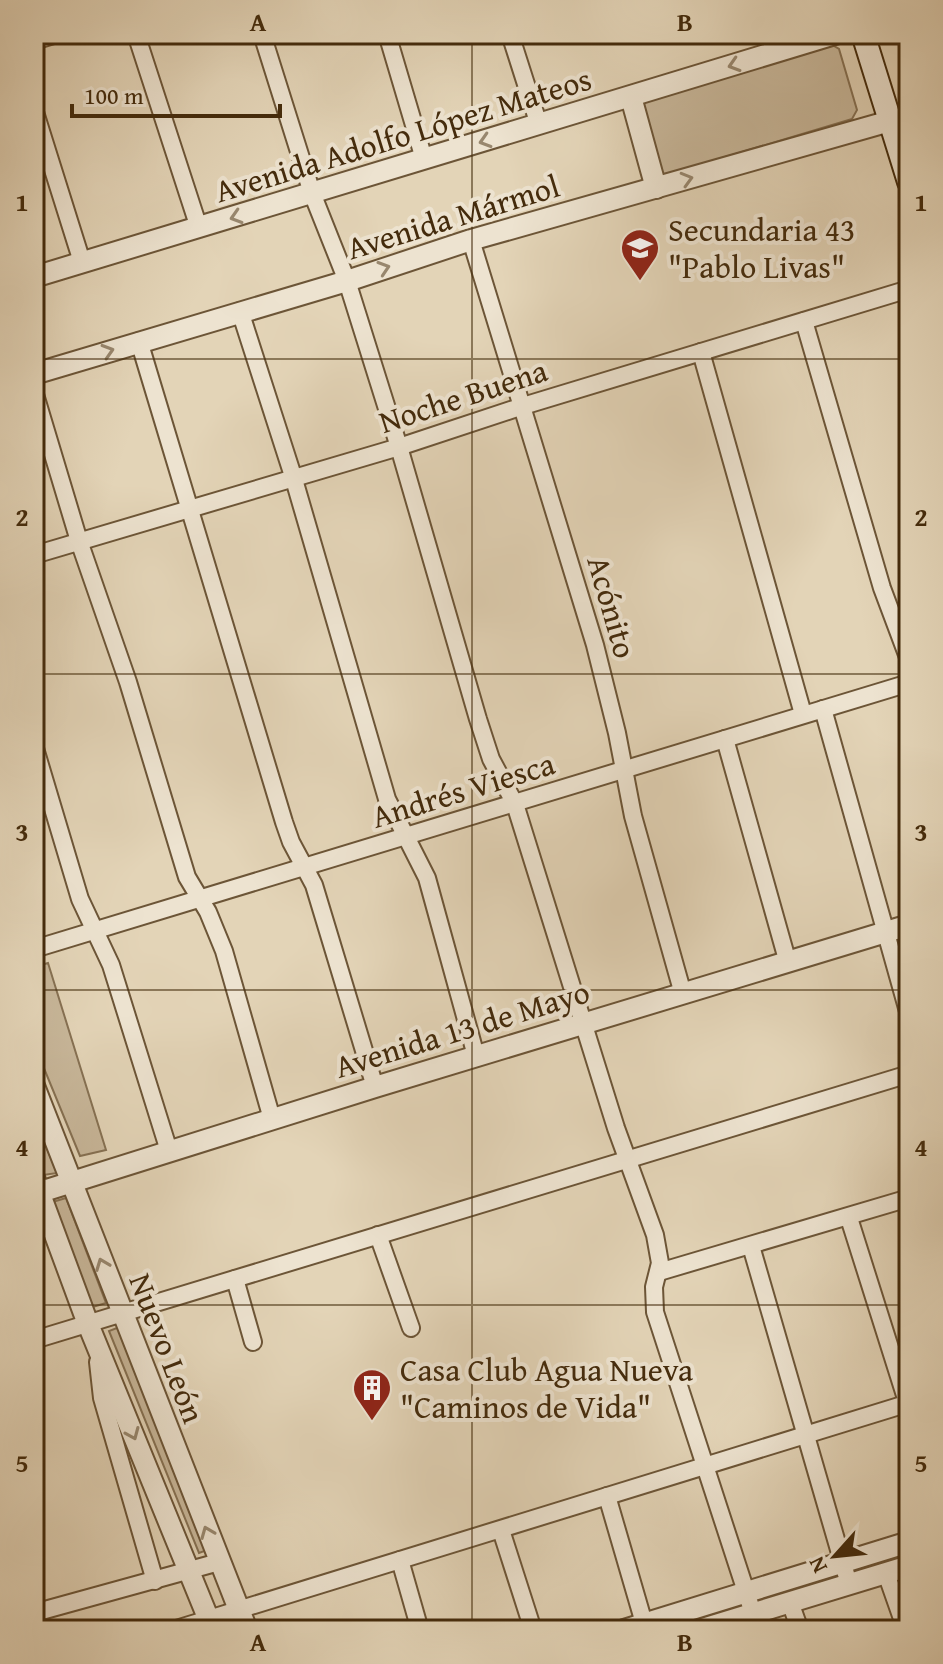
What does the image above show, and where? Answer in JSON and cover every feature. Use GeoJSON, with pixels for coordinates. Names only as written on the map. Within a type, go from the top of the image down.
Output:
{"type":"FeatureCollection","features":[{"type":"Feature","properties":{"kind":"main road"},"geometry":{"type":"LineString","coordinates":[[863,34],[909,182]]}},
{"type":"Feature","properties":{"kind":"street"},"geometry":{"type":"LineString","coordinates":[[34,41],[57,34]]}},
{"type":"Feature","properties":{"kind":"street"},"geometry":{"type":"LineString","coordinates":[[136,34],[199,228]]}},
{"type":"Feature","properties":{"kind":"street"},"geometry":{"type":"LineString","coordinates":[[262,34],[312,193],[347,281],[491,759],[515,804],[583,1024],[655,1235],[659,1250],[659,1272],[654,1287],[655,1312],[753,1613]]}},
{"type":"Feature","properties":{"kind":"street"},"geometry":{"type":"LineString","coordinates":[[387,34],[424,159]]}},
{"type":"Feature","properties":{"kind":"street"},"geometry":{"type":"LineString","coordinates":[[510,34],[539,125]]}},
{"type":"Feature","properties":{"kind":"street","name":"Avenida Adolfo López Mateos"},"geometry":{"type":"LineString","coordinates":[[34,277],[835,34]]}},
{"type":"Feature","properties":{"kind":"street"},"geometry":{"type":"LineString","coordinates":[[631,97],[656,188]]}},
{"type":"Feature","properties":{"kind":"street"},"geometry":{"type":"LineString","coordinates":[[34,109],[82,262]]}},
{"type":"Feature","properties":{"kind":"street","name":"Avenida Mármol"},"geometry":{"type":"LineString","coordinates":[[34,374],[347,281],[471,240],[890,121]]}},
{"type":"Feature","properties":{"kind":"street","name":"Acónito"},"geometry":{"type":"LineString","coordinates":[[471,240],[595,645],[640,843],[683,994]]}},
{"type":"Feature","properties":{"kind":"street","name":"Noche Buena"},"geometry":{"type":"LineString","coordinates":[[34,555],[399,447],[523,406],[909,289]]}},
{"type":"Feature","properties":{"kind":"street"},"geometry":{"type":"LineString","coordinates":[[240,311],[293,476],[387,799],[414,847],[427,878],[476,1056]]}},
{"type":"Feature","properties":{"kind":"street"},"geometry":{"type":"LineString","coordinates":[[804,321],[882,588],[909,660]]}},
{"type":"Feature","properties":{"kind":"street"},"geometry":{"type":"LineString","coordinates":[[139,341],[284,822],[305,867],[328,930],[375,1087]]}},
{"type":"Feature","properties":{"kind":"street"},"geometry":{"type":"LineString","coordinates":[[701,352],[803,714]]}},
{"type":"Feature","properties":{"kind":"street"},"geometry":{"type":"LineString","coordinates":[[34,391],[187,877],[224,951],[272,1119]]}},
{"type":"Feature","properties":{"kind":"street","name":"Andrés Viesca"},"geometry":{"type":"LineString","coordinates":[[34,949],[909,683]]}},
{"type":"Feature","properties":{"kind":"street"},"geometry":{"type":"LineString","coordinates":[[823,709],[909,1015]]}},
{"type":"Feature","properties":{"kind":"street"},"geometry":{"type":"LineString","coordinates":[[725,739],[788,963]]}},
{"type":"Feature","properties":{"kind":"street"},"geometry":{"type":"LineString","coordinates":[[34,745],[80,899],[111,965],[169,1151]]}},
{"type":"Feature","properties":{"kind":"street","name":"Avenida 13 de Mayo"},"geometry":{"type":"LineString","coordinates":[[36,1188],[71,1183],[909,925]]}},
{"type":"Feature","properties":{"kind":"street"},"geometry":{"type":"LineString","coordinates":[[34,1340],[909,1074]]}},
{"type":"Feature","properties":{"kind":"street","name":"Nuevo León"},"geometry":{"type":"LineString","coordinates":[[34,1086],[247,1630]]}},
{"type":"Feature","properties":{"kind":"street","name":"Nuevo León"},"geometry":{"type":"LineString","coordinates":[[36,1188],[96,1344],[211,1624]]}},
{"type":"Feature","properties":{"kind":"street"},"geometry":{"type":"LineString","coordinates":[[659,1272],[909,1198]]}},
{"type":"Feature","properties":{"kind":"street"},"geometry":{"type":"LineString","coordinates":[[173,1630],[211,1624],[238,1610],[909,1405],[849,1218]]}},
{"type":"Feature","properties":{"kind":"street"},"geometry":{"type":"LineString","coordinates":[[378,1235],[411,1328]]}},
{"type":"Feature","properties":{"kind":"street"},"geometry":{"type":"LineString","coordinates":[[751,1246],[848,1584]]}},
{"type":"Feature","properties":{"kind":"street"},"geometry":{"type":"LineString","coordinates":[[235,1279],[253,1342]]}},
{"type":"Feature","properties":{"kind":"street"},"geometry":{"type":"LineString","coordinates":[[96,1344],[102,1398],[155,1581]]}},
{"type":"Feature","properties":{"kind":"street"},"geometry":{"type":"LineString","coordinates":[[607,1496],[638,1628],[909,1542]]}},
{"type":"Feature","properties":{"kind":"street"},"geometry":{"type":"LineString","coordinates":[[501,1530],[533,1630]]}},
{"type":"Feature","properties":{"kind":"street"},"geometry":{"type":"LineString","coordinates":[[400,1560],[420,1630]]}},
{"type":"Feature","properties":{"kind":"street"},"geometry":{"type":"LineString","coordinates":[[34,1613],[219,1562]]}},
{"type":"Feature","properties":{"kind":"street"},"geometry":{"type":"LineString","coordinates":[[699,1630],[909,1566]]}},
{"type":"Feature","properties":{"kind":"street"},"geometry":{"type":"LineString","coordinates":[[886,1573],[906,1630]]}},
{"type":"Feature","properties":{"kind":"street"},"geometry":{"type":"LineString","coordinates":[[790,1602],[800,1630]]}},
{"type":"Feature","properties":{"kind":"shaded area"},"geometry":{"type":"Polygon","coordinates":[[[829,43],[839,49],[857,110],[852,119],[662,176],[641,102],[829,43]]]}},
{"type":"Feature","properties":{"kind":"shaded area"},"geometry":{"type":"Polygon","coordinates":[[[48,963],[106,1150],[80,1156],[34,1044],[34,967],[48,963]]]}},
{"type":"Feature","properties":{"kind":"shaded area"},"geometry":{"type":"Polygon","coordinates":[[[34,1117],[57,1173],[37,1176],[34,1169],[34,1117]]]}},
{"type":"Feature","properties":{"kind":"shaded area"},"geometry":{"type":"Polygon","coordinates":[[[66,1198],[106,1303],[89,1308],[49,1203],[66,1198]]]}},
{"type":"Feature","properties":{"kind":"shaded area"},"geometry":{"type":"Polygon","coordinates":[[[122,1326],[210,1549],[199,1553],[109,1331],[122,1326]]]}},
{"type":"Feature","properties":{"kind":"place","name":"Secundaria 43 \"Pablo Livas\""},"geometry":{"type":"Point","coordinates":[640,282]}},
{"type":"Feature","properties":{"kind":"place","name":"Casa Club Agua Nueva \"Caminos de Vida\""},"geometry":{"type":"Point","coordinates":[372,1422]}}]}
